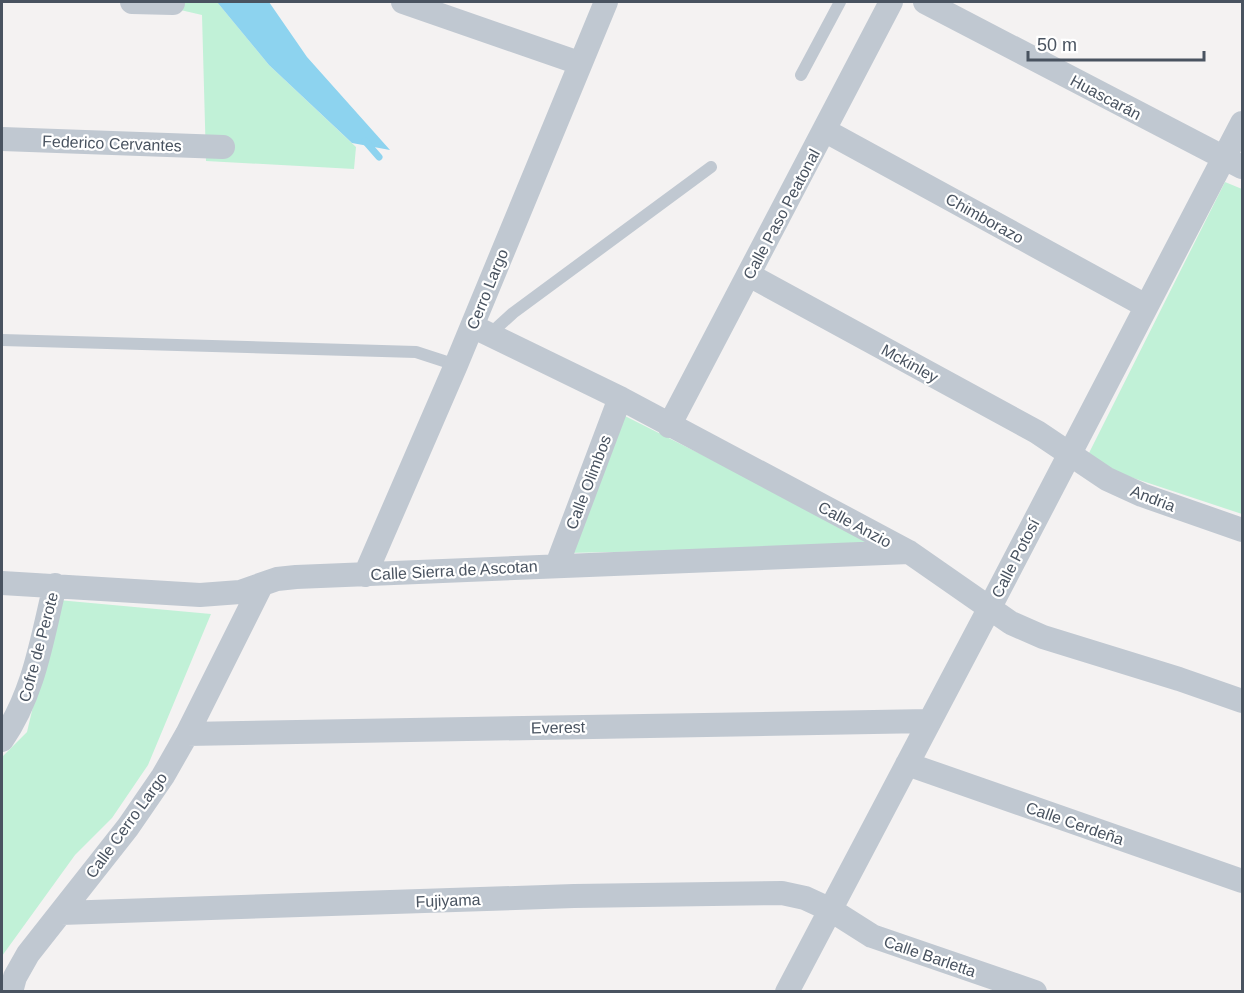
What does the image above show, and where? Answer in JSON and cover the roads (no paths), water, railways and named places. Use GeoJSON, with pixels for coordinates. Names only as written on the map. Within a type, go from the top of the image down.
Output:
{"type":"FeatureCollection","features":[{"type":"Feature","properties":{"kind":"street"},"geometry":{"type":"LineString","coordinates":[[132,2],[173,3]]}},
{"type":"Feature","properties":{"kind":"street"},"geometry":{"type":"LineString","coordinates":[[403,2],[579,63]]}},
{"type":"Feature","properties":{"kind":"street","name":"Cerro Largo"},"geometry":{"type":"LineString","coordinates":[[365,575],[456,365],[481,330],[579,63],[606,2]]}},
{"type":"Feature","properties":{"kind":"street","name":"Calle Paso Peatonal"},"geometry":{"type":"LineString","coordinates":[[669,426],[891,2]]}},
{"type":"Feature","properties":{"kind":"street","name":"Huascarán"},"geometry":{"type":"LineString","coordinates":[[925,2],[1233,163]]}},
{"type":"Feature","properties":{"kind":"street","name":"Calle Potosí"},"geometry":{"type":"LineString","coordinates":[[787,992],[1146,306],[1233,163],[1242,123]]}},
{"type":"Feature","properties":{"kind":"street","name":"Chimborazo"},"geometry":{"type":"LineString","coordinates":[[824,130],[1146,306]]}},
{"type":"Feature","properties":{"kind":"street","name":"Federico Cervantes"},"geometry":{"type":"LineString","coordinates":[[2,139],[223,147]]}},
{"type":"Feature","properties":{"kind":"street","name":"Mckinley"},"geometry":{"type":"LineString","coordinates":[[749,275],[1037,432],[1069,454]]}},
{"type":"Feature","properties":{"kind":"street","name":"Calle Anzio"},"geometry":{"type":"LineString","coordinates":[[481,330],[620,398],[909,552],[1011,623],[1043,638],[1179,679],[1242,701]]}},
{"type":"Feature","properties":{"kind":"street","name":"Calle Olimbos"},"geometry":{"type":"LineString","coordinates":[[557,565],[620,398]]}},
{"type":"Feature","properties":{"kind":"street","name":"Andria"},"geometry":{"type":"LineString","coordinates":[[1069,454],[1122,486],[1242,530]]}},
{"type":"Feature","properties":{"kind":"street","name":"Calle Sierra de Ascotan"},"geometry":{"type":"LineString","coordinates":[[2,583],[200,595],[240,592],[277,579],[296,577],[909,552]]}},
{"type":"Feature","properties":{"kind":"street","name":"Cofre de Perote"},"geometry":{"type":"LineString","coordinates":[[2,740],[22,706],[30,686],[55,585]]}},
{"type":"Feature","properties":{"kind":"street","name":"Calle Cerro Largo"},"geometry":{"type":"LineString","coordinates":[[11,992],[15,977],[28,954],[148,800],[187,734],[261,586]]}},
{"type":"Feature","properties":{"kind":"street","name":"Everest"},"geometry":{"type":"LineString","coordinates":[[187,734],[929,721]]}},
{"type":"Feature","properties":{"kind":"street","name":"Calle Cerdeña"},"geometry":{"type":"LineString","coordinates":[[907,764],[1242,881]]}},
{"type":"Feature","properties":{"kind":"street","name":"Fujiyama"},"geometry":{"type":"LineString","coordinates":[[61,913],[574,896],[782,893],[805,898],[831,910]]}},
{"type":"Feature","properties":{"kind":"street","name":"Calle Barletta"},"geometry":{"type":"LineString","coordinates":[[831,910],[872,936],[1035,992]]}},
{"type":"Feature","properties":{"kind":"lane"},"geometry":{"type":"LineString","coordinates":[[801,75],[840,2]]}},
{"type":"Feature","properties":{"kind":"lane"},"geometry":{"type":"LineString","coordinates":[[481,330],[513,313],[711,167]]}},
{"type":"Feature","properties":{"kind":"lane"},"geometry":{"type":"LineString","coordinates":[[2,340],[416,352],[456,365]]}},
{"type":"Feature","properties":{"kind":"water"},"geometry":{"type":"Polygon","coordinates":[[[217,2],[269,2],[307,57],[390,150],[352,143],[269,65],[217,2]]]}},
{"type":"Feature","properties":{"kind":"waterway"},"geometry":{"type":"LineString","coordinates":[[365,141],[379,157]]}}]}
